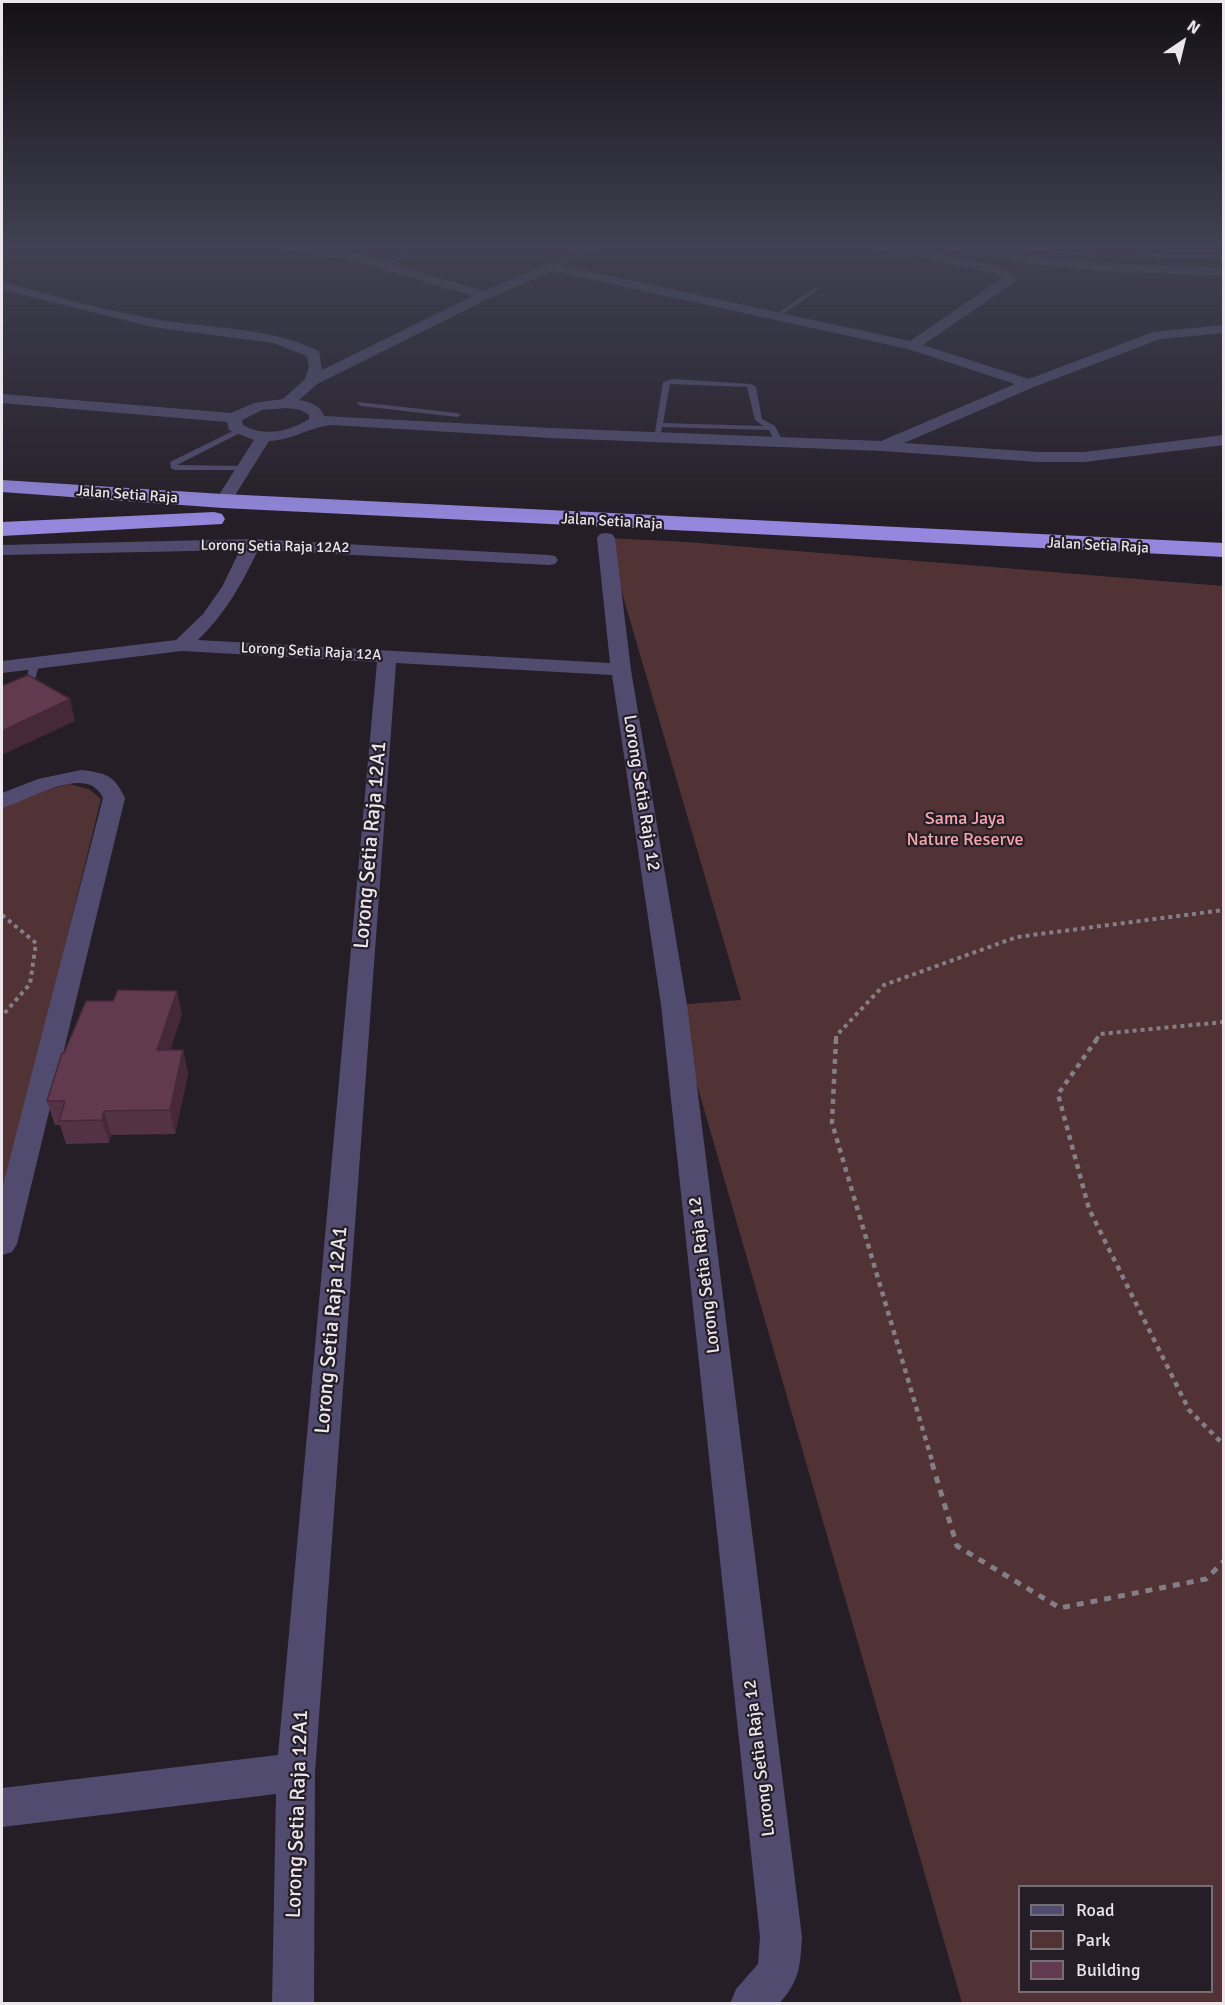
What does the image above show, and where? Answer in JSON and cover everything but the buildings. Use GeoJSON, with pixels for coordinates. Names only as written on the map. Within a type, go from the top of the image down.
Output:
{"type":"FeatureCollection","features":[{"type":"Feature","properties":{"kind":"highway","name":"Jalan Setia Raja"},"geometry":{"type":"LineString","coordinates":[[2,486],[219,510],[606,538],[1224,566]]}},
{"type":"Feature","properties":{"kind":"highway","name":"Jalan Setia Raja"},"geometry":{"type":"LineString","coordinates":[[2,508],[219,510],[1224,550]]}},
{"type":"Feature","properties":{"kind":"highway"},"geometry":{"type":"LineString","coordinates":[[2,529],[219,510]]}},
{"type":"Feature","properties":{"kind":"street"},"geometry":{"type":"LineString","coordinates":[[278,339],[298,345],[314,354],[316,367],[312,381]]}},
{"type":"Feature","properties":{"kind":"street"},"geometry":{"type":"LineString","coordinates":[[286,403],[312,381],[397,339]]}},
{"type":"Feature","properties":{"kind":"street"},"geometry":{"type":"LineString","coordinates":[[879,339],[912,346],[1029,384]]}},
{"type":"Feature","properties":{"kind":"street"},"geometry":{"type":"LineString","coordinates":[[912,346],[923,339]]}},
{"type":"Feature","properties":{"kind":"street"},"geometry":{"type":"LineString","coordinates":[[882,446],[1029,384],[1149,339]]}},
{"type":"Feature","properties":{"kind":"street"},"geometry":{"type":"LineString","coordinates":[[2,399],[237,424],[265,436],[288,435],[306,429],[316,421],[419,419],[776,435],[1002,455],[1083,457],[1224,440]]}},
{"type":"Feature","properties":{"kind":"street"},"geometry":{"type":"LineString","coordinates":[[237,424],[245,410],[286,403],[305,406],[316,413],[316,421]]}},
{"type":"Feature","properties":{"kind":"street"},"geometry":{"type":"LineString","coordinates":[[940,422],[961,440],[1002,455]]}},
{"type":"Feature","properties":{"kind":"street"},"geometry":{"type":"LineString","coordinates":[[219,510],[265,436]]}},
{"type":"Feature","properties":{"kind":"street","name":"Lorong Setia Raja 12"},"geometry":{"type":"LineString","coordinates":[[606,538],[621,670],[674,1005],[781,1937],[778,1973],[751,2004]]}},
{"type":"Feature","properties":{"kind":"street"},"geometry":{"type":"LineString","coordinates":[[182,645],[210,618],[231,587],[252,544]]}},
{"type":"Feature","properties":{"kind":"street","name":"Lorong Setia Raja 12A2"},"geometry":{"type":"LineString","coordinates":[[2,550],[252,544],[549,560]]}},
{"type":"Feature","properties":{"kind":"street","name":"Lorong Setia Raja 12A"},"geometry":{"type":"LineString","coordinates":[[2,667],[182,645],[621,670]]}},
{"type":"Feature","properties":{"kind":"street","name":"Lorong Setia Raja 12A1"},"geometry":{"type":"LineString","coordinates":[[293,2004],[296,1772],[387,657]]}},
{"type":"Feature","properties":{"kind":"street"},"geometry":{"type":"LineString","coordinates":[[2,801],[47,782],[84,776],[107,784],[113,789],[114,798],[2,1244]]}},
{"type":"Feature","properties":{"kind":"street"},"geometry":{"type":"LineString","coordinates":[[2,1807],[296,1772]]}},
{"type":"Feature","properties":{"kind":"lane"},"geometry":{"type":"LineString","coordinates":[[658,431],[667,382],[673,381],[749,385],[752,387],[759,420],[776,435]]}},
{"type":"Feature","properties":{"kind":"lane"},"geometry":{"type":"LineString","coordinates":[[361,404],[419,419],[458,415]]}},
{"type":"Feature","properties":{"kind":"lane"},"geometry":{"type":"LineString","coordinates":[[237,424],[172,464],[175,468],[185,469],[245,468]]}},
{"type":"Feature","properties":{"kind":"lane"},"geometry":{"type":"LineString","coordinates":[[2,699],[30,684],[35,662]]}},
{"type":"Feature","properties":{"kind":"path"},"geometry":{"type":"LineString","coordinates":[[1224,910],[1017,937],[884,986],[836,1035],[832,1122],[957,1546],[1060,1608],[1206,1579],[1224,1561]]}},
{"type":"Feature","properties":{"kind":"path"},"geometry":{"type":"LineString","coordinates":[[2,915],[36,943],[30,984],[2,1016]]}},
{"type":"Feature","properties":{"kind":"path"},"geometry":{"type":"LineString","coordinates":[[1224,1022],[1100,1034],[1058,1094],[1089,1209],[1189,1410],[1224,1445]]}},
{"type":"Feature","properties":{"kind":"green space","name":"Sama Jaya Nature Reserve"},"geometry":{"type":"Polygon","coordinates":[[[606,538],[687,542],[1223,586],[1223,2003],[962,2003],[674,1005],[741,1000],[606,538]]]}},
{"type":"Feature","properties":{"kind":"green space"},"geometry":{"type":"Polygon","coordinates":[[[69,784],[89,789],[101,799],[2,1202],[2,807],[28,795],[69,784]]]}}]}
